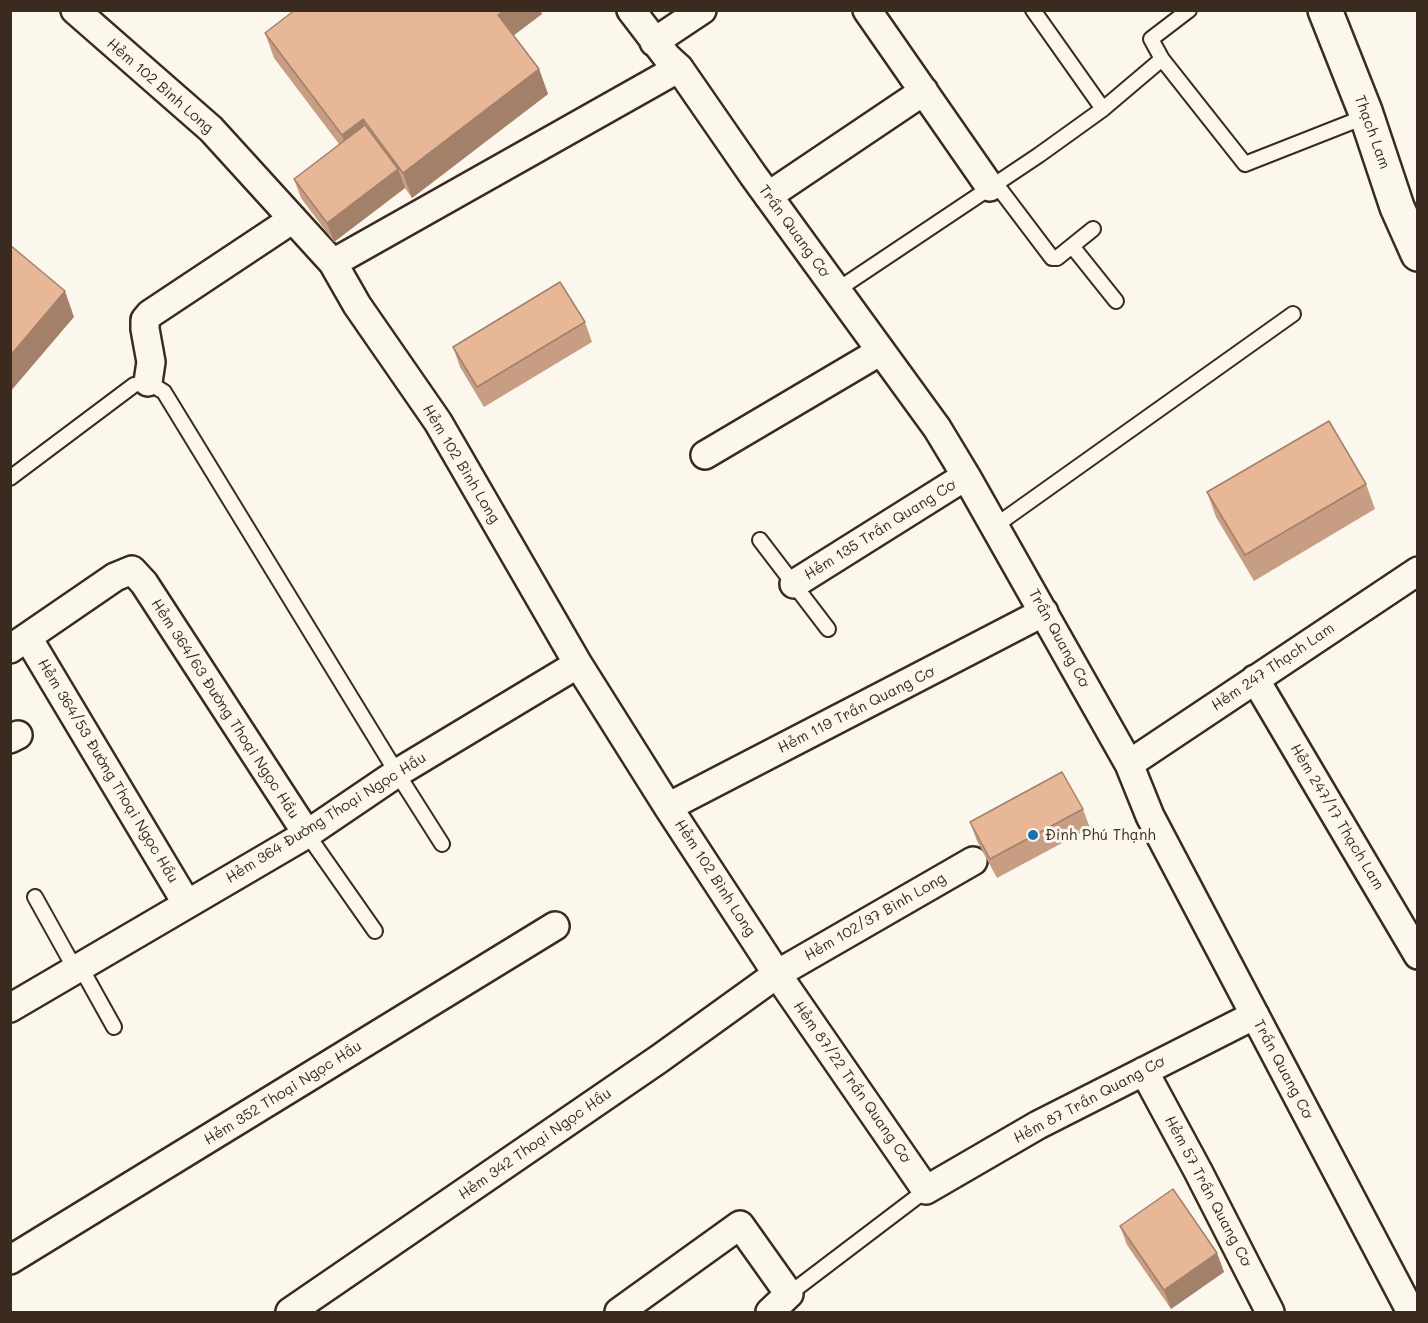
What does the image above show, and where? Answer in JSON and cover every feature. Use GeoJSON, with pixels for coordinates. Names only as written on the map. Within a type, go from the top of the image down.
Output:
{"type":"FeatureCollection","features":[{"type":"Feature","properties":{"kind":"street","name":"Hẻm 102 Bình Long"},"geometry":{"type":"LineString","coordinates":[[75,10],[211,129],[333,263],[357,305],[438,422],[578,664],[777,974]]}},
{"type":"Feature","properties":{"kind":"street","name":"Trần Quang Cơ"},"geometry":{"type":"LineString","coordinates":[[631,10],[654,42],[679,68],[768,196],[937,428],[966,476],[1129,764],[1150,816],[1410,1312]]}},
{"type":"Feature","properties":{"kind":"street"},"geometry":{"type":"LineString","coordinates":[[654,42],[702,10]]}},
{"type":"Feature","properties":{"kind":"street"},"geometry":{"type":"LineString","coordinates":[[867,10],[993,186]]}},
{"type":"Feature","properties":{"kind":"street","name":"Thạch Lam"},"geometry":{"type":"LineString","coordinates":[[1325,10],[1367,116],[1407,203],[1418,254]]}},
{"type":"Feature","properties":{"kind":"street"},"geometry":{"type":"LineString","coordinates":[[333,263],[679,68]]}},
{"type":"Feature","properties":{"kind":"street"},"geometry":{"type":"LineString","coordinates":[[768,196],[924,91]]}},
{"type":"Feature","properties":{"kind":"street"},"geometry":{"type":"LineString","coordinates":[[148,382],[151,362],[145,320],[150,314],[293,219]]}},
{"type":"Feature","properties":{"kind":"street"},"geometry":{"type":"LineString","coordinates":[[705,455],[880,351]]}},
{"type":"Feature","properties":{"kind":"street","name":"Hẻm 135 Trần Quang Cơ"},"geometry":{"type":"LineString","coordinates":[[794,584],[966,476]]}},
{"type":"Feature","properties":{"kind":"street","name":"Hẻm 364/63 Đường Thoại Ngọc Hầu"},"geometry":{"type":"LineString","coordinates":[[19,644],[115,577],[132,570],[144,583],[307,834]]}},
{"type":"Feature","properties":{"kind":"street","name":"Hẻm 247 Thạch Lam"},"geometry":{"type":"LineString","coordinates":[[1129,764],[1418,571]]}},
{"type":"Feature","properties":{"kind":"street","name":"Hẻm 119 Trần Quang Cơ"},"geometry":{"type":"LineString","coordinates":[[668,807],[1044,612]]}},
{"type":"Feature","properties":{"kind":"street","name":"Hẻm 364/53 Đường Thoại Ngọc Hầu"},"geometry":{"type":"LineString","coordinates":[[19,644],[187,904]]}},
{"type":"Feature","properties":{"kind":"street","name":"Hẻm 364 Đường Thoại Ngọc Hầu"},"geometry":{"type":"LineString","coordinates":[[10,1008],[307,834],[397,773],[578,664]]}},
{"type":"Feature","properties":{"kind":"street","name":"Hẻm 247/17 Thạch Lam"},"geometry":{"type":"LineString","coordinates":[[1255,679],[1418,955]]}},
{"type":"Feature","properties":{"kind":"street","name":"Hẻm 102/37 Bình Long"},"geometry":{"type":"LineString","coordinates":[[777,974],[974,861]]}},
{"type":"Feature","properties":{"kind":"street","name":"Hẻm 352 Thoại Ngọc Hầu"},"geometry":{"type":"LineString","coordinates":[[10,1260],[555,926]]}},
{"type":"Feature","properties":{"kind":"street","name":"Hẻm 87/22 Trần Quang Cơ"},"geometry":{"type":"LineString","coordinates":[[777,974],[926,1190]]}},
{"type":"Feature","properties":{"kind":"street","name":"Hẻm 342 Thoại Ngọc Hầu"},"geometry":{"type":"LineString","coordinates":[[290,1312],[659,1059],[777,974]]}},
{"type":"Feature","properties":{"kind":"street","name":"Hẻm 87 Trần Quang Cơ"},"geometry":{"type":"LineString","coordinates":[[926,1190],[1038,1125],[1255,1015]]}},
{"type":"Feature","properties":{"kind":"street","name":"Hẻm 57 Trần Quang Cơ"},"geometry":{"type":"LineString","coordinates":[[1144,1071],[1270,1312]]}},
{"type":"Feature","properties":{"kind":"street"},"geometry":{"type":"LineString","coordinates":[[619,1312],[740,1225],[789,1294],[770,1312]]}},
{"type":"Feature","properties":{"kind":"lane"},"geometry":{"type":"LineString","coordinates":[[1034,10],[1103,109]]}},
{"type":"Feature","properties":{"kind":"lane"},"geometry":{"type":"LineString","coordinates":[[1189,10],[1151,39],[1162,59],[1245,164],[1367,116]]}},
{"type":"Feature","properties":{"kind":"lane"},"geometry":{"type":"LineString","coordinates":[[837,291],[1103,109],[1162,59]]}},
{"type":"Feature","properties":{"kind":"lane"},"geometry":{"type":"LineString","coordinates":[[993,186],[1052,258],[1058,258],[1093,229]]}},
{"type":"Feature","properties":{"kind":"lane"},"geometry":{"type":"LineString","coordinates":[[1072,246],[1116,301]]}},
{"type":"Feature","properties":{"kind":"lane"},"geometry":{"type":"LineString","coordinates":[[995,526],[1293,314]]}},
{"type":"Feature","properties":{"kind":"lane"},"geometry":{"type":"LineString","coordinates":[[10,478],[134,385],[148,382],[164,392],[442,844]]}},
{"type":"Feature","properties":{"kind":"lane","name":"Hẻm 135 Trần Quang Cơ"},"geometry":{"type":"LineString","coordinates":[[760,540],[828,629]]}},
{"type":"Feature","properties":{"kind":"lane"},"geometry":{"type":"LineString","coordinates":[[307,834],[375,931]]}},
{"type":"Feature","properties":{"kind":"lane"},"geometry":{"type":"LineString","coordinates":[[35,897],[114,1027]]}},
{"type":"Feature","properties":{"kind":"lane"},"geometry":{"type":"LineString","coordinates":[[789,1294],[926,1190]]}},
{"type":"Feature","properties":{"kind":"building"},"geometry":{"type":"Polygon","coordinates":[[[295,10],[504,10],[498,15],[539,69],[403,173],[363,119],[342,135],[265,33],[295,10]]]}},
{"type":"Feature","properties":{"kind":"building"},"geometry":{"type":"Polygon","coordinates":[[[365,125],[398,169],[327,223],[294,179],[365,125]]]}},
{"type":"Feature","properties":{"kind":"building"},"geometry":{"type":"Polygon","coordinates":[[[10,245],[65,291],[10,356],[10,245]]]}},
{"type":"Feature","properties":{"kind":"building"},"geometry":{"type":"Polygon","coordinates":[[[560,282],[585,322],[477,387],[453,347],[560,282]]]}},
{"type":"Feature","properties":{"kind":"building"},"geometry":{"type":"Polygon","coordinates":[[[1329,421],[1366,484],[1245,555],[1207,492],[1329,421]]]}},
{"type":"Feature","properties":{"kind":"building"},"geometry":{"type":"Polygon","coordinates":[[[1062,772],[1083,809],[990,859],[970,822],[1062,772]]]}},
{"type":"Feature","properties":{"kind":"building"},"geometry":{"type":"Polygon","coordinates":[[[1173,1189],[1217,1253],[1164,1290],[1120,1226],[1173,1189]]]}},
{"type":"Feature","properties":{"kind":"place","name":"Đình Phú Thạnh"},"geometry":{"type":"Point","coordinates":[1033,835]}}]}
